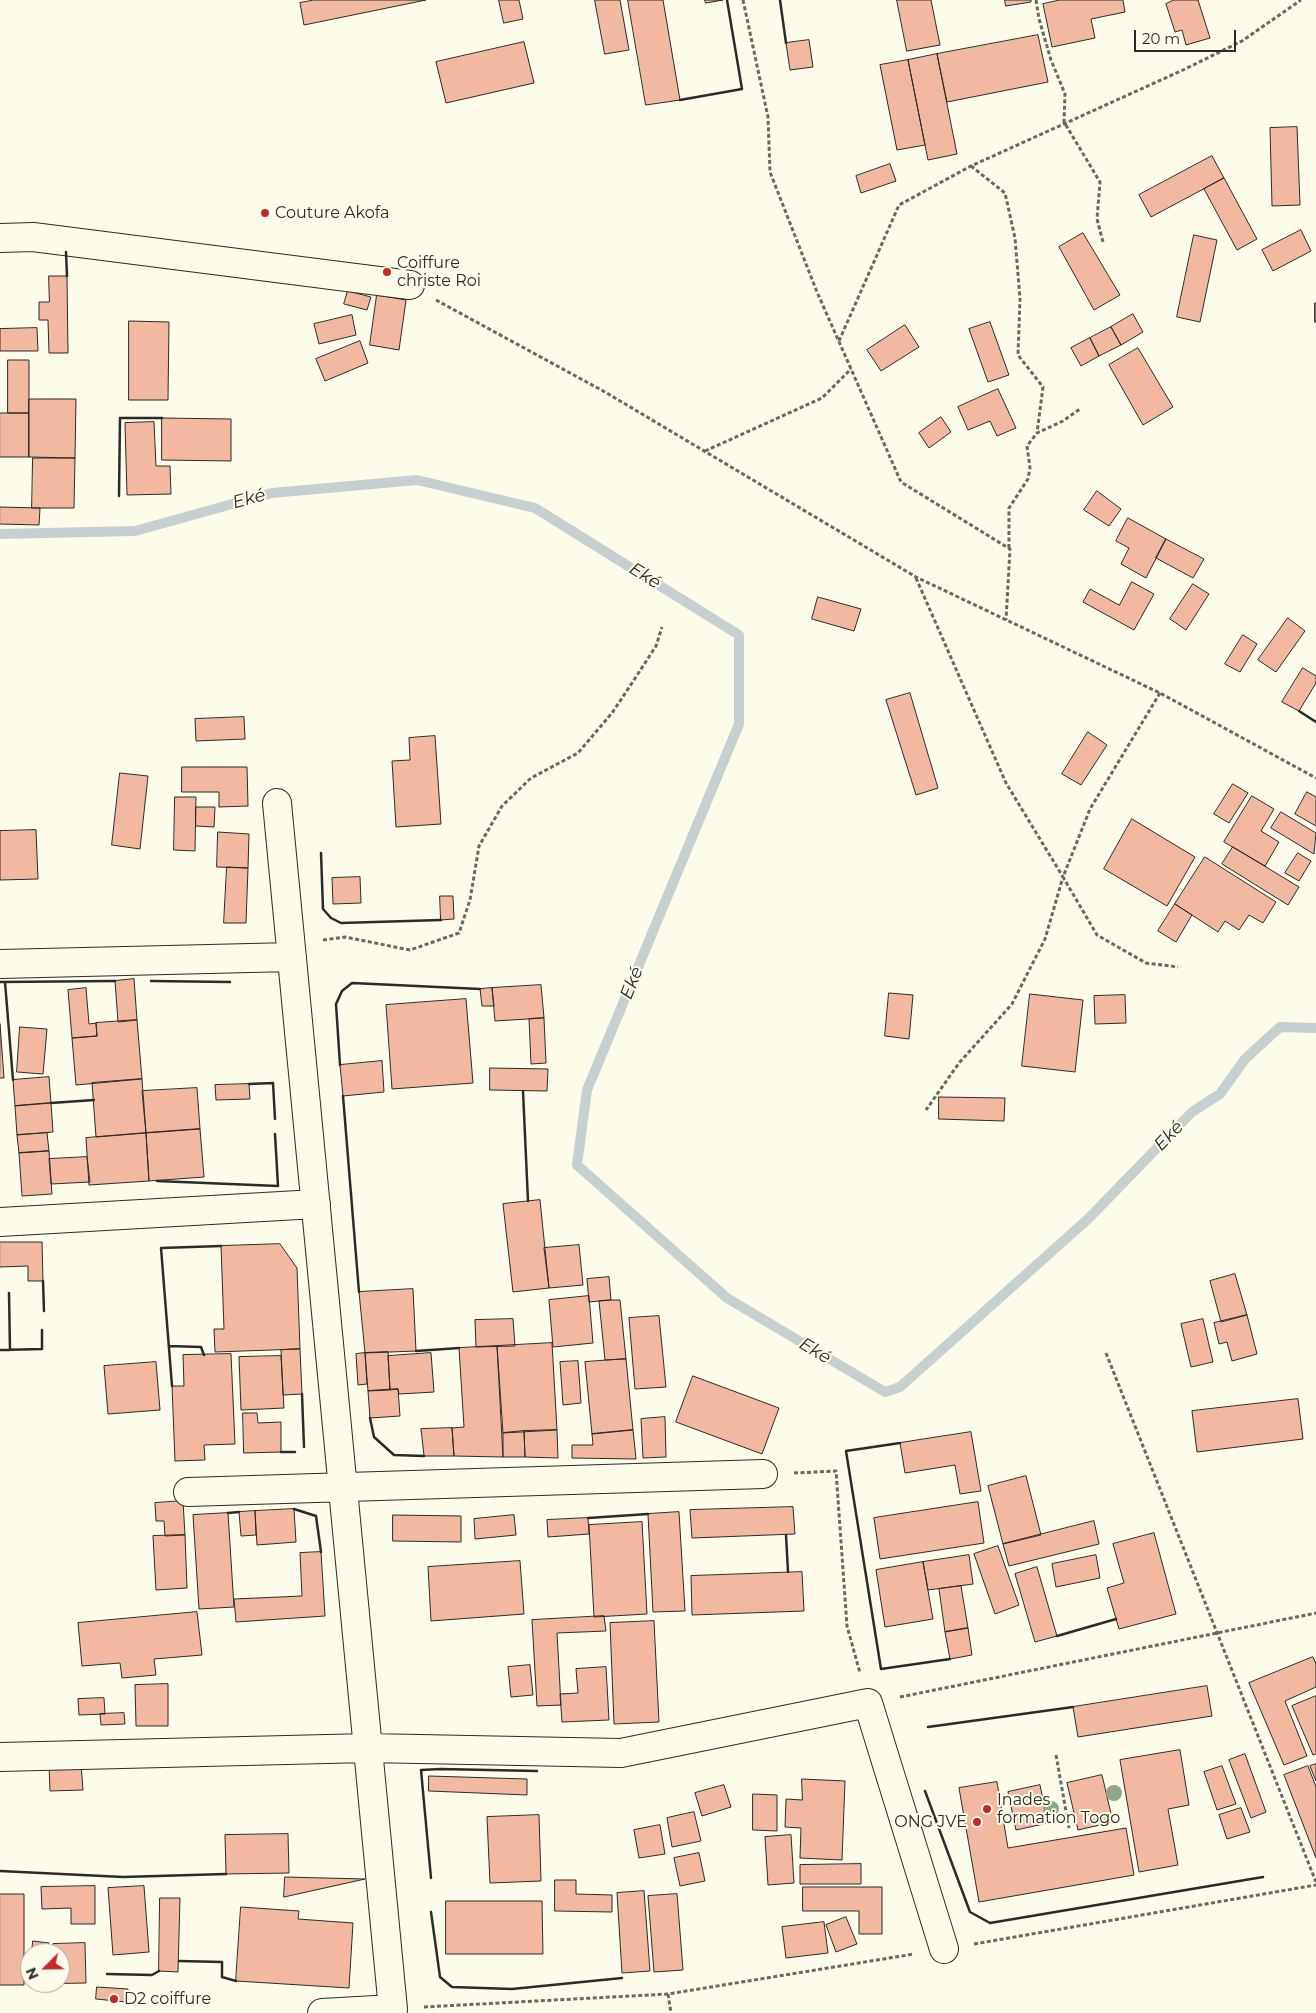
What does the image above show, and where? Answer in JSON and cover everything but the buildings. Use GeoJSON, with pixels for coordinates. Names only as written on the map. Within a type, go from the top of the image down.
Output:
{"type":"FeatureCollection","features":[{"type":"Feature","properties":{"kind":"street"},"geometry":{"type":"LineString","coordinates":[[0,238],[33,237],[410,285]]}},
{"type":"Feature","properties":{"kind":"street"},"geometry":{"type":"LineString","coordinates":[[277,803],[393,2009],[322,2013]]}},
{"type":"Feature","properties":{"kind":"street"},"geometry":{"type":"LineString","coordinates":[[0,964],[292,957]]}},
{"type":"Feature","properties":{"kind":"street"},"geometry":{"type":"LineString","coordinates":[[0,1222],[316,1204]]}},
{"type":"Feature","properties":{"kind":"street"},"geometry":{"type":"LineString","coordinates":[[188,1492],[763,1474]]}},
{"type":"Feature","properties":{"kind":"street"},"geometry":{"type":"LineString","coordinates":[[0,1756],[368,1748],[621,1753],[868,1703],[944,1949]]}},
{"type":"Feature","properties":{"kind":"path"},"geometry":{"type":"LineString","coordinates":[[743,0],[768,117],[770,172],[839,342],[901,482],[1010,549]]}},
{"type":"Feature","properties":{"kind":"path"},"geometry":{"type":"LineString","coordinates":[[1036,0],[1039,19],[1051,60],[1065,94],[1064,122],[1100,182],[1097,219],[1103,242]]}},
{"type":"Feature","properties":{"kind":"path"},"geometry":{"type":"LineString","coordinates":[[839,342],[899,205],[971,166],[1242,41],[1301,0]]}},
{"type":"Feature","properties":{"kind":"path"},"geometry":{"type":"LineString","coordinates":[[971,166],[1005,193],[1016,246],[1020,300],[1018,355],[1043,387],[1037,432],[1028,446],[1030,468],[1028,480],[1009,508],[1010,549],[1006,620]]}},
{"type":"Feature","properties":{"kind":"path"},"geometry":{"type":"LineString","coordinates":[[410,285],[604,392],[916,577],[1160,693],[1316,778]]}},
{"type":"Feature","properties":{"kind":"path"},"geometry":{"type":"LineString","coordinates":[[705,452],[822,398],[851,369]]}},
{"type":"Feature","properties":{"kind":"path"},"geometry":{"type":"LineString","coordinates":[[1037,432],[1063,421],[1080,409]]}},
{"type":"Feature","properties":{"kind":"path"},"geometry":{"type":"LineString","coordinates":[[916,577],[1006,782],[1097,935],[1146,964],[1178,967]]}},
{"type":"Feature","properties":{"kind":"path"},"geometry":{"type":"LineString","coordinates":[[292,957],[315,941],[345,937],[410,950],[459,933],[470,900],[478,846],[502,806],[531,778],[578,753],[612,713],[656,646],[662,627]]}},
{"type":"Feature","properties":{"kind":"path"},"geometry":{"type":"LineString","coordinates":[[926,1110],[959,1064],[1012,1004],[1045,938],[1063,877],[1090,809],[1160,693]]}},
{"type":"Feature","properties":{"kind":"path"},"geometry":{"type":"LineString","coordinates":[[393,2009],[668,1994],[944,1949],[1316,1883],[1106,1353]]}},
{"type":"Feature","properties":{"kind":"path"},"geometry":{"type":"LineString","coordinates":[[763,1474],[836,1471],[847,1626],[868,1703],[1316,1613]]}},
{"type":"Feature","properties":{"kind":"path"},"geometry":{"type":"LineString","coordinates":[[1056,1755],[1069,1828]]}},
{"type":"Feature","properties":{"kind":"path"},"geometry":{"type":"LineString","coordinates":[[668,1994],[671,2013]]}},
{"type":"Feature","properties":{"kind":"waterway","name":"Eké"},"geometry":{"type":"LineString","coordinates":[[0,534],[135,531],[272,493],[417,480],[535,508],[739,635],[739,724],[587,1090],[577,1165],[727,1298],[885,1392],[900,1387],[1088,1219],[1192,1112],[1220,1094],[1245,1059],[1280,1027],[1316,1028]]}},
{"type":"Feature","properties":{"kind":"wall"},"geometry":{"type":"LineString","coordinates":[[680,100],[742,89],[727,0]]}},
{"type":"Feature","properties":{"kind":"wall"},"geometry":{"type":"LineString","coordinates":[[780,0],[786,43]]}},
{"type":"Feature","properties":{"kind":"wall"},"geometry":{"type":"LineString","coordinates":[[66,252],[67,276]]}},
{"type":"Feature","properties":{"kind":"wall"},"geometry":{"type":"LineString","coordinates":[[119,496],[120,418],[162,418]]}},
{"type":"Feature","properties":{"kind":"wall"},"geometry":{"type":"LineString","coordinates":[[1299,711],[1316,722]]}},
{"type":"Feature","properties":{"kind":"wall"},"geometry":{"type":"LineString","coordinates":[[321,853],[323,909],[331,918],[341,923],[441,920]]}},
{"type":"Feature","properties":{"kind":"wall"},"geometry":{"type":"LineString","coordinates":[[0,982],[115,981]]}},
{"type":"Feature","properties":{"kind":"wall"},"geometry":{"type":"LineString","coordinates":[[151,981],[230,982]]}},
{"type":"Feature","properties":{"kind":"wall"},"geometry":{"type":"LineString","coordinates":[[5,982],[13,1080]]}},
{"type":"Feature","properties":{"kind":"wall"},"geometry":{"type":"LineString","coordinates":[[340,1065],[336,1004],[342,991],[352,983],[480,989]]}},
{"type":"Feature","properties":{"kind":"wall"},"geometry":{"type":"LineString","coordinates":[[249,1084],[273,1083],[275,1119]]}},
{"type":"Feature","properties":{"kind":"wall"},"geometry":{"type":"LineString","coordinates":[[523,1091],[528,1201]]}},
{"type":"Feature","properties":{"kind":"wall"},"geometry":{"type":"LineString","coordinates":[[343,1096],[359,1292]]}},
{"type":"Feature","properties":{"kind":"wall"},"geometry":{"type":"LineString","coordinates":[[51,1103],[94,1100]]}},
{"type":"Feature","properties":{"kind":"wall"},"geometry":{"type":"LineString","coordinates":[[157,1181],[278,1186],[275,1134]]}},
{"type":"Feature","properties":{"kind":"wall"},"geometry":{"type":"LineString","coordinates":[[172,1386],[161,1248],[221,1246]]}},
{"type":"Feature","properties":{"kind":"wall"},"geometry":{"type":"LineString","coordinates":[[43,1281],[44,1311]]}},
{"type":"Feature","properties":{"kind":"wall"},"geometry":{"type":"LineString","coordinates":[[9,1293],[10,1350]]}},
{"type":"Feature","properties":{"kind":"wall"},"geometry":{"type":"LineString","coordinates":[[0,1350],[42,1349],[42,1330]]}},
{"type":"Feature","properties":{"kind":"wall"},"geometry":{"type":"LineString","coordinates":[[169,1346],[201,1347],[204,1355]]}},
{"type":"Feature","properties":{"kind":"wall"},"geometry":{"type":"LineString","coordinates":[[416,1351],[459,1348]]}},
{"type":"Feature","properties":{"kind":"wall"},"geometry":{"type":"LineString","coordinates":[[302,1394],[304,1447]]}},
{"type":"Feature","properties":{"kind":"wall"},"geometry":{"type":"LineString","coordinates":[[370,1418],[374,1437],[394,1455],[424,1456]]}},
{"type":"Feature","properties":{"kind":"wall"},"geometry":{"type":"LineString","coordinates":[[900,1443],[846,1451],[881,1669],[950,1659]]}},
{"type":"Feature","properties":{"kind":"wall"},"geometry":{"type":"LineString","coordinates":[[281,1452],[295,1452]]}},
{"type":"Feature","properties":{"kind":"wall"},"geometry":{"type":"LineString","coordinates":[[294,1509],[316,1516],[321,1552]]}},
{"type":"Feature","properties":{"kind":"wall"},"geometry":{"type":"LineString","coordinates":[[228,1513],[239,1512]]}},
{"type":"Feature","properties":{"kind":"wall"},"geometry":{"type":"LineString","coordinates":[[588,1518],[648,1514]]}},
{"type":"Feature","properties":{"kind":"wall"},"geometry":{"type":"LineString","coordinates":[[786,1535],[788,1572]]}},
{"type":"Feature","properties":{"kind":"wall"},"geometry":{"type":"LineString","coordinates":[[1057,1636],[1116,1619]]}},
{"type":"Feature","properties":{"kind":"wall"},"geometry":{"type":"LineString","coordinates":[[928,1727],[1073,1707]]}},
{"type":"Feature","properties":{"kind":"wall"},"geometry":{"type":"LineString","coordinates":[[431,1878],[421,1770],[537,1771]]}},
{"type":"Feature","properties":{"kind":"wall"},"geometry":{"type":"LineString","coordinates":[[925,1791],[970,1912],[990,1923],[1263,1877]]}},
{"type":"Feature","properties":{"kind":"wall"},"geometry":{"type":"LineString","coordinates":[[0,1871],[123,1877],[226,1874]]}},
{"type":"Feature","properties":{"kind":"wall"},"geometry":{"type":"LineString","coordinates":[[431,1912],[440,1977],[452,1987],[512,1989],[622,1978]]}},
{"type":"Feature","properties":{"kind":"wall"},"geometry":{"type":"LineString","coordinates":[[179,1961],[222,1962],[222,1977],[236,1981]]}},
{"type":"Feature","properties":{"kind":"wall"},"geometry":{"type":"LineString","coordinates":[[107,1974],[152,1975],[159,1971]]}},
{"type":"Feature","properties":{"kind":"place","name":"Couture Akofa"},"geometry":{"type":"Point","coordinates":[265,213]}},
{"type":"Feature","properties":{"kind":"place","name":"Coiffure christe Roi"},"geometry":{"type":"Point","coordinates":[387,272]}},
{"type":"Feature","properties":{"kind":"place","name":"Inades formation Togo"},"geometry":{"type":"Point","coordinates":[987,1809]}},
{"type":"Feature","properties":{"kind":"place","name":"ONG JVE"},"geometry":{"type":"Point","coordinates":[977,1822]}},
{"type":"Feature","properties":{"kind":"place","name":"D2 coiffure"},"geometry":{"type":"Point","coordinates":[114,1999]}}]}
